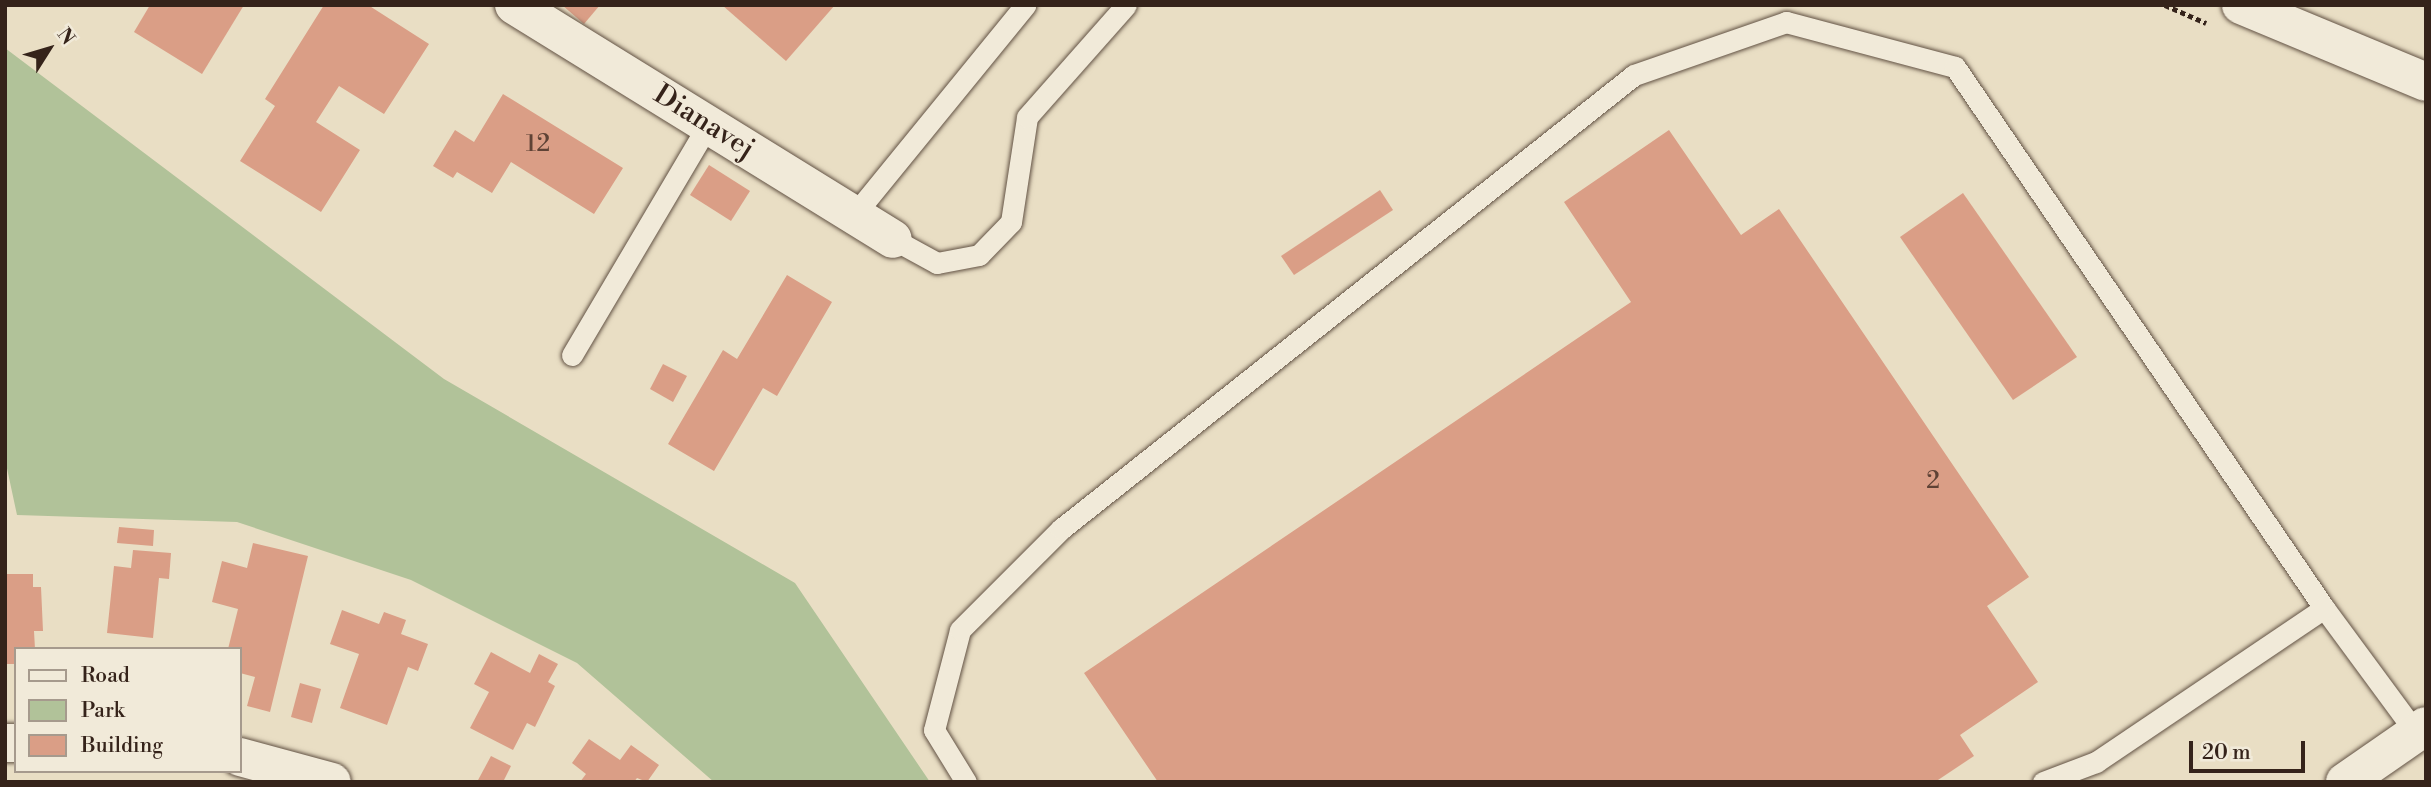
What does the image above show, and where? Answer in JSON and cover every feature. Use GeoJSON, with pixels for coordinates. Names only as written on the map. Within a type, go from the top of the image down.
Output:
{"type":"FeatureCollection","features":[{"type":"Feature","properties":{"kind":"street","name":"Dianavej"},"geometry":{"type":"LineString","coordinates":[[514,5],[893,239]]}},
{"type":"Feature","properties":{"kind":"street"},"geometry":{"type":"LineString","coordinates":[[2241,5],[2426,82]]}},
{"type":"Feature","properties":{"kind":"street"},"geometry":{"type":"LineString","coordinates":[[2345,782],[2421,729]]}},
{"type":"Feature","properties":{"kind":"street"},"geometry":{"type":"LineString","coordinates":[[242,758],[332,782]]}},
{"type":"Feature","properties":{"kind":"lane"},"geometry":{"type":"LineString","coordinates":[[854,215],[1025,5]]}},
{"type":"Feature","properties":{"kind":"lane"},"geometry":{"type":"LineString","coordinates":[[893,239],[937,263],[979,255],[1011,222],[1027,117],[1126,5]]}},
{"type":"Feature","properties":{"kind":"lane"},"geometry":{"type":"LineString","coordinates":[[966,782],[934,730],[960,630],[1061,529],[1634,75],[1786,22],[1955,67],[2324,608],[2421,729]]}},
{"type":"Feature","properties":{"kind":"lane"},"geometry":{"type":"LineString","coordinates":[[572,355],[708,125]]}},
{"type":"Feature","properties":{"kind":"lane"},"geometry":{"type":"LineString","coordinates":[[2043,782],[2096,762],[2324,608]]}},
{"type":"Feature","properties":{"kind":"green space"},"geometry":{"type":"Polygon","coordinates":[[[5,48],[444,379],[795,583],[930,782],[714,782],[577,663],[411,580],[237,522],[17,515],[5,459],[5,48]]]}},
{"type":"Feature","properties":{"kind":"building"},"geometry":{"type":"Polygon","coordinates":[[[150,5],[244,5],[202,74],[134,32],[150,5]]]}},
{"type":"Feature","properties":{"kind":"building"},"geometry":{"type":"Polygon","coordinates":[[[324,5],[368,5],[429,44],[384,114],[339,86],[316,122],[360,150],[321,212],[240,161],[275,106],[265,99],[324,5]]]}},
{"type":"Feature","properties":{"kind":"building"},"geometry":{"type":"Polygon","coordinates":[[[562,5],[600,5],[584,24],[562,5]]]}},
{"type":"Feature","properties":{"kind":"building"},"geometry":{"type":"Polygon","coordinates":[[[722,5],[835,5],[786,61],[722,5]]]}},
{"type":"Feature","properties":{"kind":"building"},"geometry":{"type":"Polygon","coordinates":[[[503,94],[623,168],[594,214],[511,162],[492,193],[457,172],[453,178],[433,166],[455,130],[474,142],[503,94]]]}},
{"type":"Feature","properties":{"kind":"building"},"geometry":{"type":"Polygon","coordinates":[[[1669,130],[1741,235],[1779,209],[2029,577],[1987,606],[2038,682],[1960,735],[1974,756],[1935,782],[1158,782],[1084,673],[1631,302],[1564,202],[1669,130]]]}},
{"type":"Feature","properties":{"kind":"building"},"geometry":{"type":"Polygon","coordinates":[[[709,165],[750,191],[731,221],[690,195],[709,165]]]}},
{"type":"Feature","properties":{"kind":"building"},"geometry":{"type":"Polygon","coordinates":[[[1380,190],[1393,210],[1294,275],[1281,256],[1380,190]]]}},
{"type":"Feature","properties":{"kind":"building"},"geometry":{"type":"Polygon","coordinates":[[[1963,193],[2077,357],[2013,400],[1900,237],[1963,193]]]}},
{"type":"Feature","properties":{"kind":"building"},"geometry":{"type":"Polygon","coordinates":[[[787,275],[832,302],[777,396],[763,388],[714,471],[668,444],[723,350],[737,359],[787,275]]]}},
{"type":"Feature","properties":{"kind":"building"},"geometry":{"type":"Polygon","coordinates":[[[663,364],[687,376],[673,402],[650,389],[663,364]]]}},
{"type":"Feature","properties":{"kind":"building"},"geometry":{"type":"Polygon","coordinates":[[[119,527],[154,530],[153,546],[117,543],[119,527]]]}},
{"type":"Feature","properties":{"kind":"building"},"geometry":{"type":"Polygon","coordinates":[[[253,543],[308,556],[270,712],[247,706],[255,677],[242,674],[242,647],[228,647],[238,609],[212,602],[222,561],[247,568],[253,543]]]}},
{"type":"Feature","properties":{"kind":"building"},"geometry":{"type":"Polygon","coordinates":[[[133,550],[171,553],[169,579],[159,578],[153,638],[107,633],[114,566],[131,568],[133,550]]]}},
{"type":"Feature","properties":{"kind":"building"},"geometry":{"type":"Polygon","coordinates":[[[5,574],[33,574],[33,587],[41,587],[43,631],[34,631],[35,647],[14,647],[14,664],[5,664],[5,574]]]}},
{"type":"Feature","properties":{"kind":"building"},"geometry":{"type":"Polygon","coordinates":[[[342,610],[379,624],[384,612],[406,620],[401,634],[428,644],[418,671],[408,667],[387,725],[340,708],[359,654],[330,644],[342,610]]]}},
{"type":"Feature","properties":{"kind":"building"},"geometry":{"type":"Polygon","coordinates":[[[491,652],[530,673],[539,654],[558,664],[548,682],[555,686],[535,727],[527,723],[513,750],[470,728],[489,692],[474,684],[491,652]]]}},
{"type":"Feature","properties":{"kind":"building"},"geometry":{"type":"Polygon","coordinates":[[[300,683],[321,689],[312,723],[291,717],[300,683]]]}},
{"type":"Feature","properties":{"kind":"building"},"geometry":{"type":"Polygon","coordinates":[[[589,739],[620,760],[631,745],[659,765],[647,782],[637,778],[634,782],[580,782],[586,774],[572,763],[589,739]]]}},
{"type":"Feature","properties":{"kind":"building"},"geometry":{"type":"Polygon","coordinates":[[[491,756],[511,766],[503,782],[477,782],[491,756]]]}}]}
